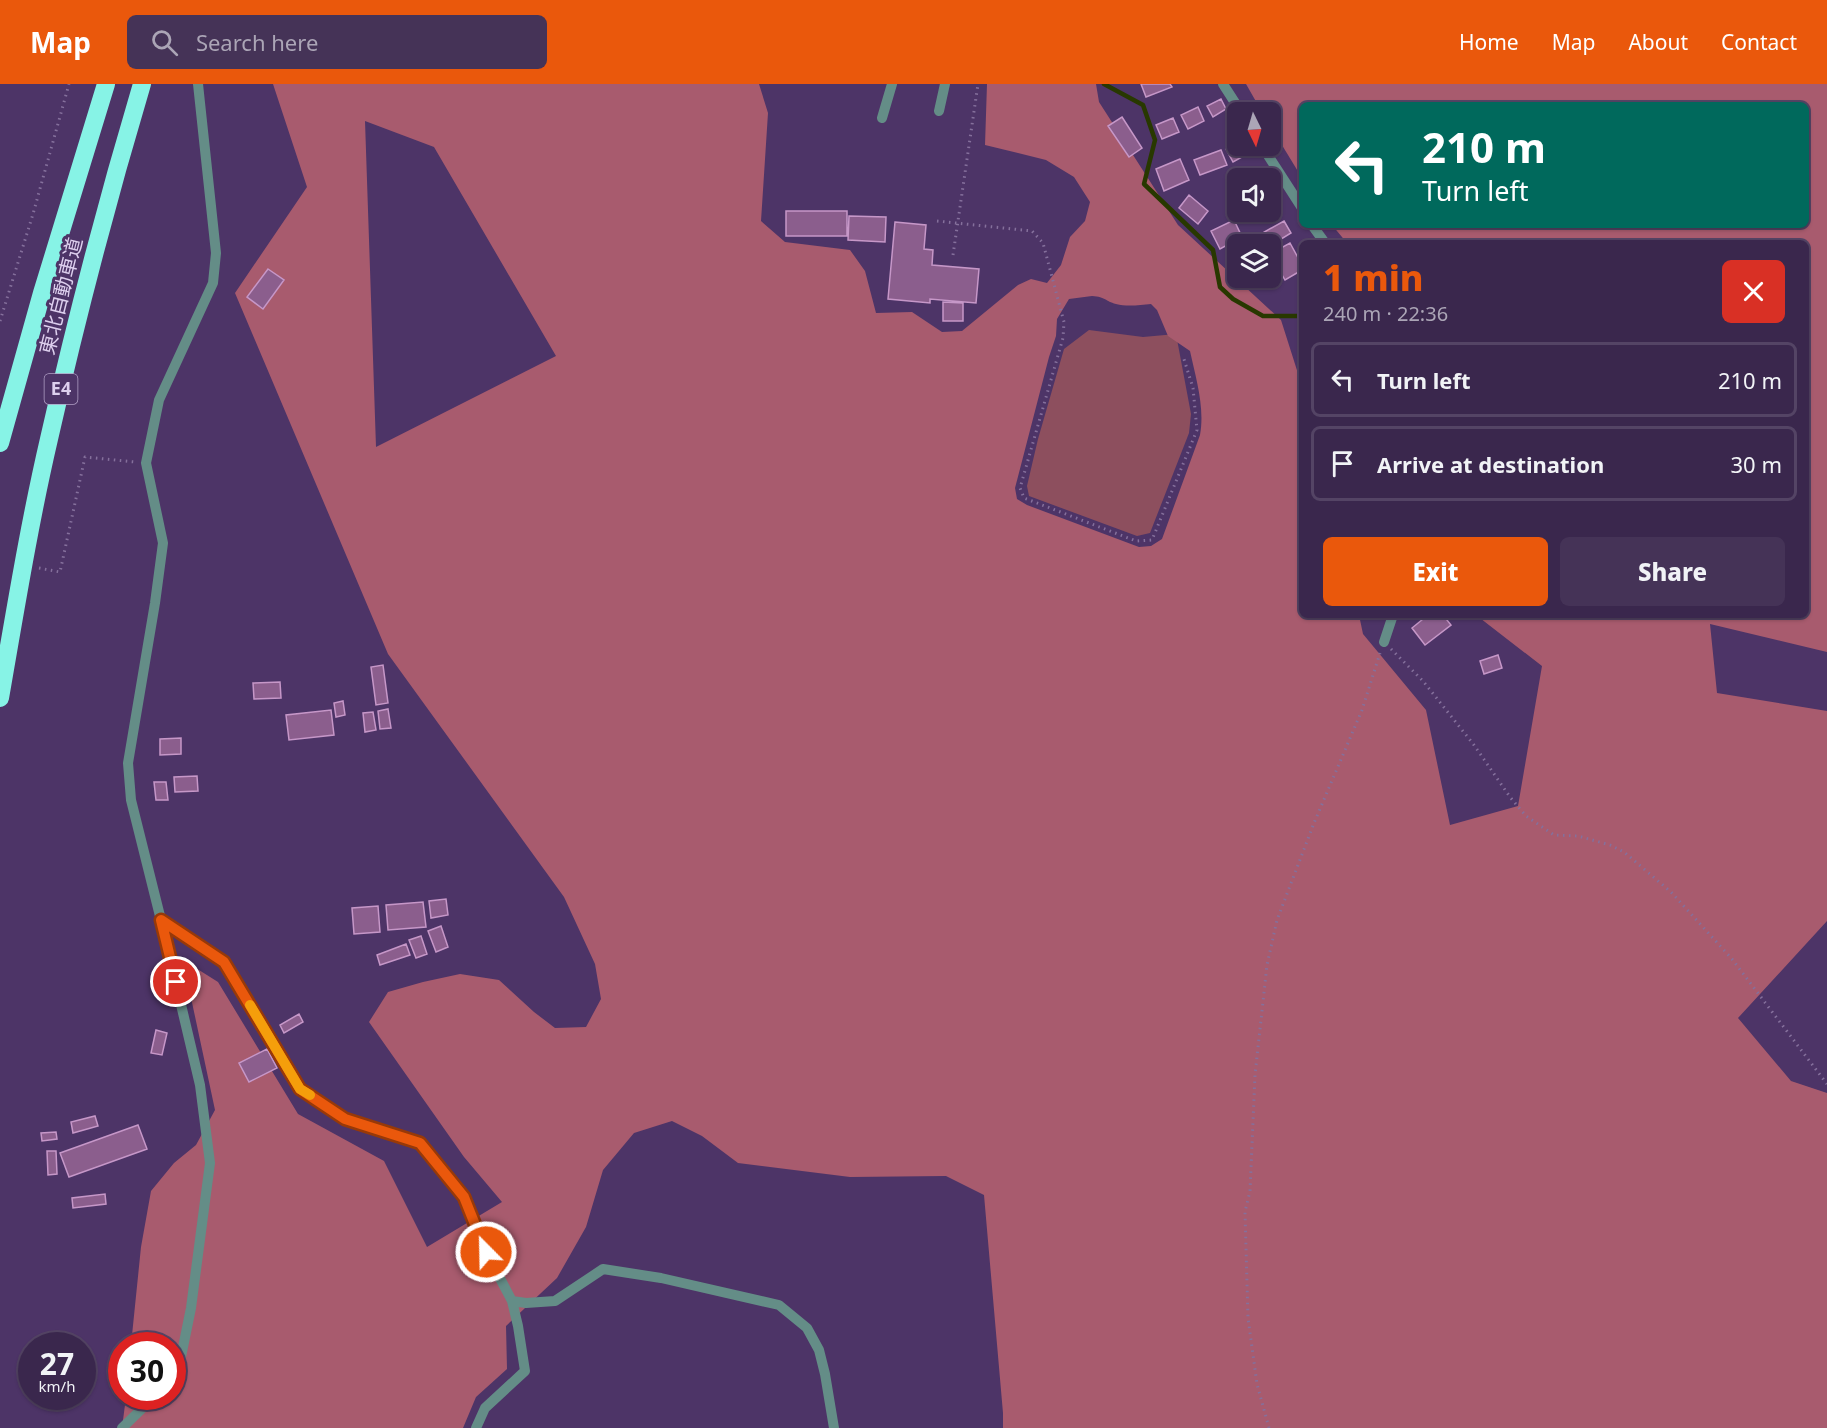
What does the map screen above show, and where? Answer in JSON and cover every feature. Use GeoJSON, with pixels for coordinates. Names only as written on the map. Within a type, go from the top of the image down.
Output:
{"type":"FeatureCollection","features":[{"type":"Feature","properties":{"kind":"highway","name":"東北自動車道"},"geometry":{"type":"LineString","coordinates":[[0,443],[42,293],[106,84]]}},
{"type":"Feature","properties":{"kind":"highway","name":"東北自動車道"},"geometry":{"type":"LineString","coordinates":[[0,698],[48,441],[81,306],[142,84]]}},
{"type":"Feature","properties":{"kind":"street"},"geometry":{"type":"LineString","coordinates":[[186,1332],[210,1163],[200,1085],[131,801],[128,763],[163,543],[146,463],[159,400],[213,283],[216,253],[198,84]]}},
{"type":"Feature","properties":{"kind":"street"},"geometry":{"type":"LineString","coordinates":[[882,118],[892,84]]}},
{"type":"Feature","properties":{"kind":"street"},"geometry":{"type":"LineString","coordinates":[[939,111],[945,84]]}},
{"type":"Feature","properties":{"kind":"street"},"geometry":{"type":"LineString","coordinates":[[1223,84],[1235,102]]}},
{"type":"Feature","properties":{"kind":"street"},"geometry":{"type":"LineString","coordinates":[[1268,156],[1299,203]]}},
{"type":"Feature","properties":{"kind":"street"},"geometry":{"type":"LineString","coordinates":[[1384,642],[1393,618]]}},
{"type":"Feature","properties":{"kind":"street"},"geometry":{"type":"LineString","coordinates":[[161,920],[224,962],[300,1089],[345,1119],[420,1143],[464,1197],[486,1252],[512,1302],[525,1371],[485,1408],[476,1428]]}},
{"type":"Feature","properties":{"kind":"street"},"geometry":{"type":"LineString","coordinates":[[512,1302],[555,1301],[603,1269],[661,1278],[779,1305],[807,1328],[819,1350],[834,1428]]}},
{"type":"Feature","properties":{"kind":"street"},"geometry":{"type":"LineString","coordinates":[[122,1428],[141,1410]]}},
{"type":"Feature","properties":{"kind":"path"},"geometry":{"type":"LineString","coordinates":[[0,321],[69,84]]}},
{"type":"Feature","properties":{"kind":"path"},"geometry":{"type":"LineString","coordinates":[[953,255],[978,84]]}},
{"type":"Feature","properties":{"kind":"path"},"geometry":{"type":"LineString","coordinates":[[937,220],[1032,231],[1043,243],[1064,322],[1063,338],[1020,488],[1024,498],[1136,541],[1152,540],[1197,430],[1193,387],[1183,356]]}},
{"type":"Feature","properties":{"kind":"path"},"geometry":{"type":"LineString","coordinates":[[39,568],[60,572],[85,457],[146,463]]}},
{"type":"Feature","properties":{"kind":"path"},"geometry":{"type":"LineString","coordinates":[[1269,1428],[1257,1384],[1248,1318],[1245,1212],[1250,1191],[1255,1075],[1267,965],[1277,920],[1314,823],[1362,710],[1384,642],[1423,681],[1474,745],[1510,797],[1527,816],[1554,835],[1578,836],[1610,845],[1624,852],[1671,892],[1732,959],[1827,1084]]}},
{"type":"Feature","properties":{"kind":"shaded area"},"geometry":{"type":"Polygon","coordinates":[[[273,84],[759,84],[768,113],[761,221],[785,242],[850,250],[865,271],[876,313],[912,312],[942,332],[962,331],[1018,285],[1031,279],[1047,283],[1061,265],[1070,237],[1085,221],[1090,202],[1074,177],[1046,160],[985,145],[987,84],[1096,84],[1099,102],[1178,225],[1227,270],[1227,288],[1246,288],[1281,320],[1299,377],[1299,618],[1360,618],[1363,634],[1426,710],[1450,825],[1518,806],[1542,666],[1480,618],[1809,618],[1809,240],[1344,240],[1334,228],[1809,228],[1809,102],[1299,102],[1299,173],[1281,143],[1281,102],[1256,102],[1246,84],[1827,84],[1827,652],[1710,624],[1717,693],[1827,711],[1827,921],[1738,1018],[1791,1081],[1827,1093],[1827,1428],[1003,1428],[984,1195],[946,1176],[850,1177],[738,1163],[702,1136],[672,1121],[634,1133],[603,1170],[586,1227],[557,1278],[506,1326],[507,1369],[476,1397],[463,1428],[122,1428],[124,1410],[186,1410],[186,1332],[132,1332],[141,1247],[151,1191],[174,1163],[196,1145],[215,1110],[187,979],[191,965],[218,982],[298,1114],[384,1161],[427,1247],[502,1202],[464,1157],[369,1022],[388,992],[460,974],[499,980],[555,1028],[586,1027],[601,999],[595,964],[564,897],[388,654],[235,293],[307,187],[273,84]],[[365,121],[376,447],[556,356],[434,147],[365,121]],[[1092,296],[1069,299],[1057,319],[1056,336],[1015,488],[1017,499],[1027,505],[1139,547],[1151,546],[1162,539],[1200,435],[1201,404],[1190,351],[1168,336],[1157,310],[1151,304],[1134,306],[1112,303],[1092,296]]]}},
{"type":"Feature","properties":{"kind":"shaded area"},"geometry":{"type":"Polygon","coordinates":[[[1089,330],[1143,337],[1176,334],[1191,414],[1189,433],[1150,533],[1137,536],[1029,496],[1027,486],[1038,439],[1064,349],[1089,330]]]}},
{"type":"Feature","properties":{"kind":"building"},"geometry":{"type":"Polygon","coordinates":[[[1141,84],[1170,84],[1172,87],[1146,97],[1141,84]]]}},
{"type":"Feature","properties":{"kind":"building"},"geometry":{"type":"Polygon","coordinates":[[[1221,99],[1226,109],[1213,117],[1207,106],[1221,99]]]}},
{"type":"Feature","properties":{"kind":"building"},"geometry":{"type":"Polygon","coordinates":[[[1198,107],[1204,121],[1188,129],[1181,115],[1198,107]]]}},
{"type":"Feature","properties":{"kind":"building"},"geometry":{"type":"Polygon","coordinates":[[[1122,117],[1142,148],[1129,157],[1108,126],[1122,117]]]}},
{"type":"Feature","properties":{"kind":"building"},"geometry":{"type":"Polygon","coordinates":[[[1173,118],[1179,132],[1162,139],[1156,125],[1173,118]]]}},
{"type":"Feature","properties":{"kind":"building"},"geometry":{"type":"Polygon","coordinates":[[[1221,150],[1227,165],[1200,175],[1194,160],[1221,150]]]}},
{"type":"Feature","properties":{"kind":"building"},"geometry":{"type":"Polygon","coordinates":[[[1230,156],[1244,156],[1233,162],[1230,156]]]}},
{"type":"Feature","properties":{"kind":"building"},"geometry":{"type":"Polygon","coordinates":[[[1180,159],[1189,180],[1164,191],[1156,169],[1180,159]]]}},
{"type":"Feature","properties":{"kind":"building"},"geometry":{"type":"Polygon","coordinates":[[[1189,195],[1208,211],[1198,224],[1179,208],[1189,195]]]}},
{"type":"Feature","properties":{"kind":"building"},"geometry":{"type":"Polygon","coordinates":[[[786,211],[847,211],[847,236],[786,236],[786,211]]]}},
{"type":"Feature","properties":{"kind":"building"},"geometry":{"type":"Polygon","coordinates":[[[849,216],[886,217],[885,242],[848,240],[849,216]]]}},
{"type":"Feature","properties":{"kind":"building"},"geometry":{"type":"Polygon","coordinates":[[[1284,221],[1291,233],[1281,239],[1281,234],[1261,234],[1284,221]]]}},
{"type":"Feature","properties":{"kind":"building"},"geometry":{"type":"Polygon","coordinates":[[[895,222],[926,225],[924,249],[933,250],[932,265],[979,269],[976,303],[930,299],[930,303],[888,299],[895,222]]]}},
{"type":"Feature","properties":{"kind":"building"},"geometry":{"type":"Polygon","coordinates":[[[1230,222],[1235,222],[1241,234],[1227,234],[1227,245],[1220,249],[1211,231],[1230,222]]]}},
{"type":"Feature","properties":{"kind":"building"},"geometry":{"type":"Polygon","coordinates":[[[1290,243],[1299,260],[1299,272],[1285,280],[1281,273],[1281,248],[1290,243]]]}},
{"type":"Feature","properties":{"kind":"building"},"geometry":{"type":"Polygon","coordinates":[[[268,269],[284,280],[263,309],[247,297],[268,269]]]}},
{"type":"Feature","properties":{"kind":"building"},"geometry":{"type":"Polygon","coordinates":[[[943,302],[963,303],[963,321],[943,321],[943,302]]]}},
{"type":"Feature","properties":{"kind":"building"},"geometry":{"type":"Polygon","coordinates":[[[1424,618],[1445,618],[1451,625],[1425,645],[1412,628],[1424,618]]]}},
{"type":"Feature","properties":{"kind":"building"},"geometry":{"type":"Polygon","coordinates":[[[1498,655],[1502,668],[1484,674],[1480,661],[1498,655]]]}},
{"type":"Feature","properties":{"kind":"building"},"geometry":{"type":"Polygon","coordinates":[[[383,665],[388,703],[376,705],[371,667],[383,665]]]}},
{"type":"Feature","properties":{"kind":"building"},"geometry":{"type":"Polygon","coordinates":[[[280,682],[281,698],[254,699],[253,683],[280,682]]]}},
{"type":"Feature","properties":{"kind":"building"},"geometry":{"type":"Polygon","coordinates":[[[343,701],[345,715],[336,717],[334,703],[343,701]]]}},
{"type":"Feature","properties":{"kind":"building"},"geometry":{"type":"Polygon","coordinates":[[[388,709],[391,728],[380,729],[378,711],[388,709]]]}},
{"type":"Feature","properties":{"kind":"building"},"geometry":{"type":"Polygon","coordinates":[[[331,710],[334,735],[289,740],[286,715],[331,710]]]}},
{"type":"Feature","properties":{"kind":"building"},"geometry":{"type":"Polygon","coordinates":[[[373,712],[376,730],[365,732],[363,713],[373,712]]]}},
{"type":"Feature","properties":{"kind":"building"},"geometry":{"type":"Polygon","coordinates":[[[181,738],[181,754],[160,755],[160,739],[181,738]]]}},
{"type":"Feature","properties":{"kind":"building"},"geometry":{"type":"Polygon","coordinates":[[[197,776],[198,791],[175,792],[174,777],[197,776]]]}},
{"type":"Feature","properties":{"kind":"building"},"geometry":{"type":"Polygon","coordinates":[[[154,782],[166,782],[168,800],[156,800],[154,782]]]}},
{"type":"Feature","properties":{"kind":"building"},"geometry":{"type":"Polygon","coordinates":[[[446,899],[448,915],[431,918],[429,901],[446,899]]]}},
{"type":"Feature","properties":{"kind":"building"},"geometry":{"type":"Polygon","coordinates":[[[423,902],[426,927],[388,930],[386,905],[423,902]]]}},
{"type":"Feature","properties":{"kind":"building"},"geometry":{"type":"Polygon","coordinates":[[[378,906],[380,932],[354,934],[352,908],[378,906]]]}},
{"type":"Feature","properties":{"kind":"building"},"geometry":{"type":"Polygon","coordinates":[[[441,926],[448,947],[436,952],[428,931],[441,926]]]}},
{"type":"Feature","properties":{"kind":"building"},"geometry":{"type":"Polygon","coordinates":[[[421,936],[427,954],[416,958],[409,940],[421,936]]]}},
{"type":"Feature","properties":{"kind":"building"},"geometry":{"type":"Polygon","coordinates":[[[406,944],[410,955],[380,965],[377,955],[406,944]]]}},
{"type":"Feature","properties":{"kind":"building"},"geometry":{"type":"Polygon","coordinates":[[[299,1014],[303,1022],[284,1033],[280,1025],[299,1014]]]}},
{"type":"Feature","properties":{"kind":"building"},"geometry":{"type":"Polygon","coordinates":[[[156,1030],[167,1033],[162,1055],[151,1053],[156,1030]]]}},
{"type":"Feature","properties":{"kind":"building"},"geometry":{"type":"Polygon","coordinates":[[[267,1049],[277,1068],[249,1082],[239,1063],[267,1049]]]}},
{"type":"Feature","properties":{"kind":"building"},"geometry":{"type":"Polygon","coordinates":[[[95,1116],[98,1126],[73,1133],[71,1122],[95,1116]]]}},
{"type":"Feature","properties":{"kind":"building"},"geometry":{"type":"Polygon","coordinates":[[[138,1125],[147,1149],[69,1177],[60,1153],[138,1125]]]}},
{"type":"Feature","properties":{"kind":"building"},"geometry":{"type":"Polygon","coordinates":[[[56,1132],[57,1139],[42,1141],[41,1133],[56,1132]]]}},
{"type":"Feature","properties":{"kind":"building"},"geometry":{"type":"Polygon","coordinates":[[[47,1151],[56,1151],[57,1174],[48,1175],[47,1151]]]}},
{"type":"Feature","properties":{"kind":"building"},"geometry":{"type":"Polygon","coordinates":[[[105,1194],[106,1204],[73,1208],[72,1198],[105,1194]]]}},
{"type":"Feature","properties":{"kind":"waterway"},"geometry":{"type":"LineString","coordinates":[[1104,84],[1143,105],[1155,140],[1144,184],[1213,250],[1220,287],[1233,299],[1263,316],[1299,316]]}},
{"type":"Feature","properties":{"kind":"slow traffic"},"geometry":{"type":"LineString","coordinates":[[250,1005],[300,1089],[310,1095]]}},
{"type":"Feature","properties":{"kind":"route"},"geometry":{"type":"LineString","coordinates":[[176,982],[161,920],[224,962],[300,1089],[345,1119],[420,1143],[464,1197],[486,1252]]}}]}
